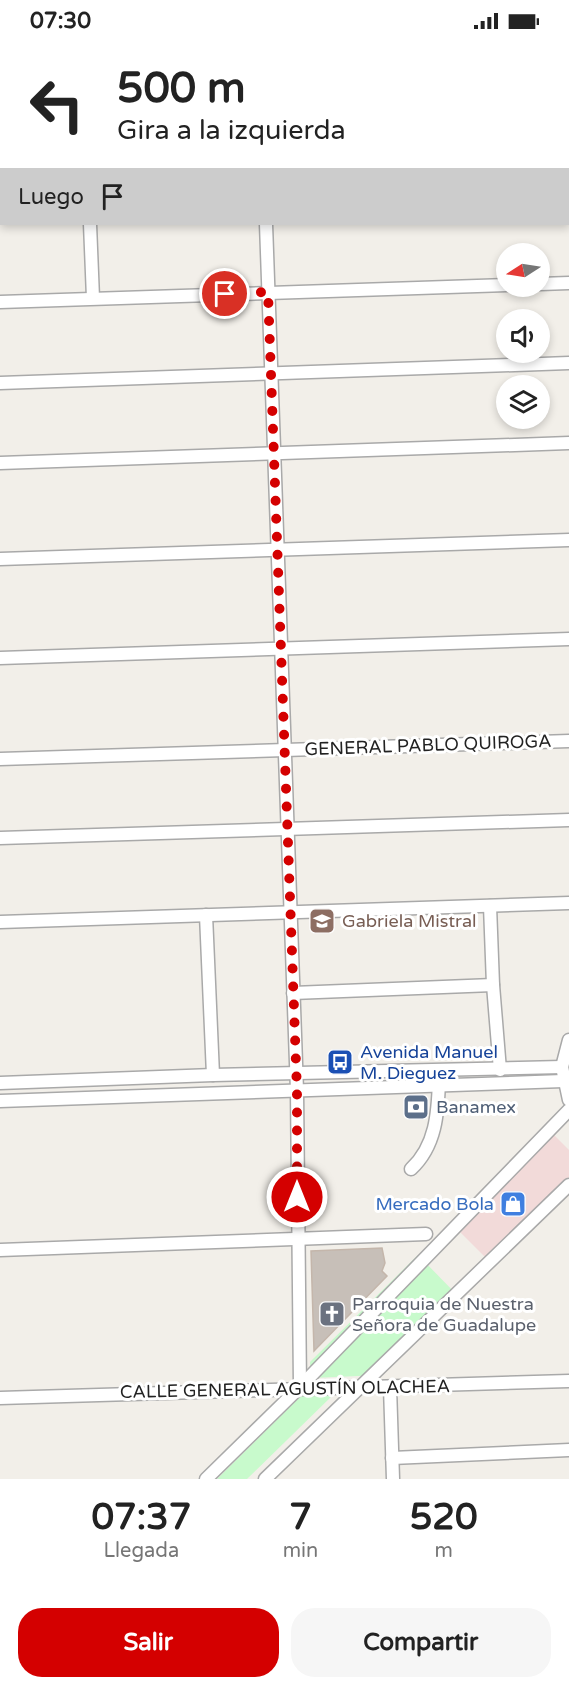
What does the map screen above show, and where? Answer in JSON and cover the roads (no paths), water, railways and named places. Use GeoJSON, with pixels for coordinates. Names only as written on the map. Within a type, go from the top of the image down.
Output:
{"type":"FeatureCollection","features":[{"type":"Feature","properties":{"kind":"street"},"geometry":{"type":"LineString","coordinates":[[90,225],[93,298]]}},
{"type":"Feature","properties":{"kind":"street"},"geometry":{"type":"LineString","coordinates":[[266,225],[297,1091],[300,1387]]}},
{"type":"Feature","properties":{"kind":"street"},"geometry":{"type":"LineString","coordinates":[[550,284],[569,283]]}},
{"type":"Feature","properties":{"kind":"street"},"geometry":{"type":"LineString","coordinates":[[0,302],[496,285]]}},
{"type":"Feature","properties":{"kind":"street"},"geometry":{"type":"LineString","coordinates":[[0,383],[569,363]]}},
{"type":"Feature","properties":{"kind":"street"},"geometry":{"type":"LineString","coordinates":[[0,463],[569,443]]}},
{"type":"Feature","properties":{"kind":"street"},"geometry":{"type":"LineString","coordinates":[[0,559],[569,540]]}},
{"type":"Feature","properties":{"kind":"street"},"geometry":{"type":"LineString","coordinates":[[0,658],[569,639]]}},
{"type":"Feature","properties":{"kind":"street","name":"GENERAL PABLO QUIROGA"},"geometry":{"type":"LineString","coordinates":[[0,759],[569,741]]}},
{"type":"Feature","properties":{"kind":"street"},"geometry":{"type":"LineString","coordinates":[[0,838],[569,820]]}},
{"type":"Feature","properties":{"kind":"street"},"geometry":{"type":"LineString","coordinates":[[0,922],[569,903]]}},
{"type":"Feature","properties":{"kind":"street"},"geometry":{"type":"LineString","coordinates":[[490,906],[493,985],[500,1070]]}},
{"type":"Feature","properties":{"kind":"street"},"geometry":{"type":"LineString","coordinates":[[206,915],[213,1075]]}},
{"type":"Feature","properties":{"kind":"street"},"geometry":{"type":"LineString","coordinates":[[293,993],[493,985]]}},
{"type":"Feature","properties":{"kind":"street"},"geometry":{"type":"LineString","coordinates":[[568,1097],[562,1066],[569,1040]]}},
{"type":"Feature","properties":{"kind":"street"},"geometry":{"type":"LineString","coordinates":[[0,1083],[213,1075],[500,1070],[562,1066]]}},
{"type":"Feature","properties":{"kind":"street"},"geometry":{"type":"LineString","coordinates":[[411,1169],[429,1149],[432,1134],[429,1128],[435,1071]]}},
{"type":"Feature","properties":{"kind":"street"},"geometry":{"type":"LineString","coordinates":[[0,1101],[566,1081]]}},
{"type":"Feature","properties":{"kind":"street"},"geometry":{"type":"LineString","coordinates":[[206,1479],[300,1387],[569,1110]]}},
{"type":"Feature","properties":{"kind":"street"},"geometry":{"type":"LineString","coordinates":[[265,1479],[569,1185]]}},
{"type":"Feature","properties":{"kind":"street"},"geometry":{"type":"LineString","coordinates":[[0,1250],[426,1234]]}},
{"type":"Feature","properties":{"kind":"street","name":"CALLE GENERAL AGUSTÍN OLACHEA"},"geometry":{"type":"LineString","coordinates":[[0,1398],[300,1387],[390,1387],[569,1381]]}},
{"type":"Feature","properties":{"kind":"street"},"geometry":{"type":"LineString","coordinates":[[390,1387],[393,1479]]}},
{"type":"Feature","properties":{"kind":"street"},"geometry":{"type":"LineString","coordinates":[[393,1458],[569,1450]]}},
{"type":"Feature","properties":{"kind":"place","name":"Gabriela Mistral"},"geometry":{"type":"Point","coordinates":[322,921]}},
{"type":"Feature","properties":{"kind":"place","name":"Avenida Manuel M. Dieguez"},"geometry":{"type":"Point","coordinates":[340,1062]}},
{"type":"Feature","properties":{"kind":"place","name":"Banamex"},"geometry":{"type":"Point","coordinates":[416,1107]}},
{"type":"Feature","properties":{"kind":"place","name":"Mercado Bola"},"geometry":{"type":"Point","coordinates":[513,1204]}},
{"type":"Feature","properties":{"kind":"place","name":"Parroquia de Nuestra Señora de Guadalupe"},"geometry":{"type":"Point","coordinates":[332,1314]}}]}
